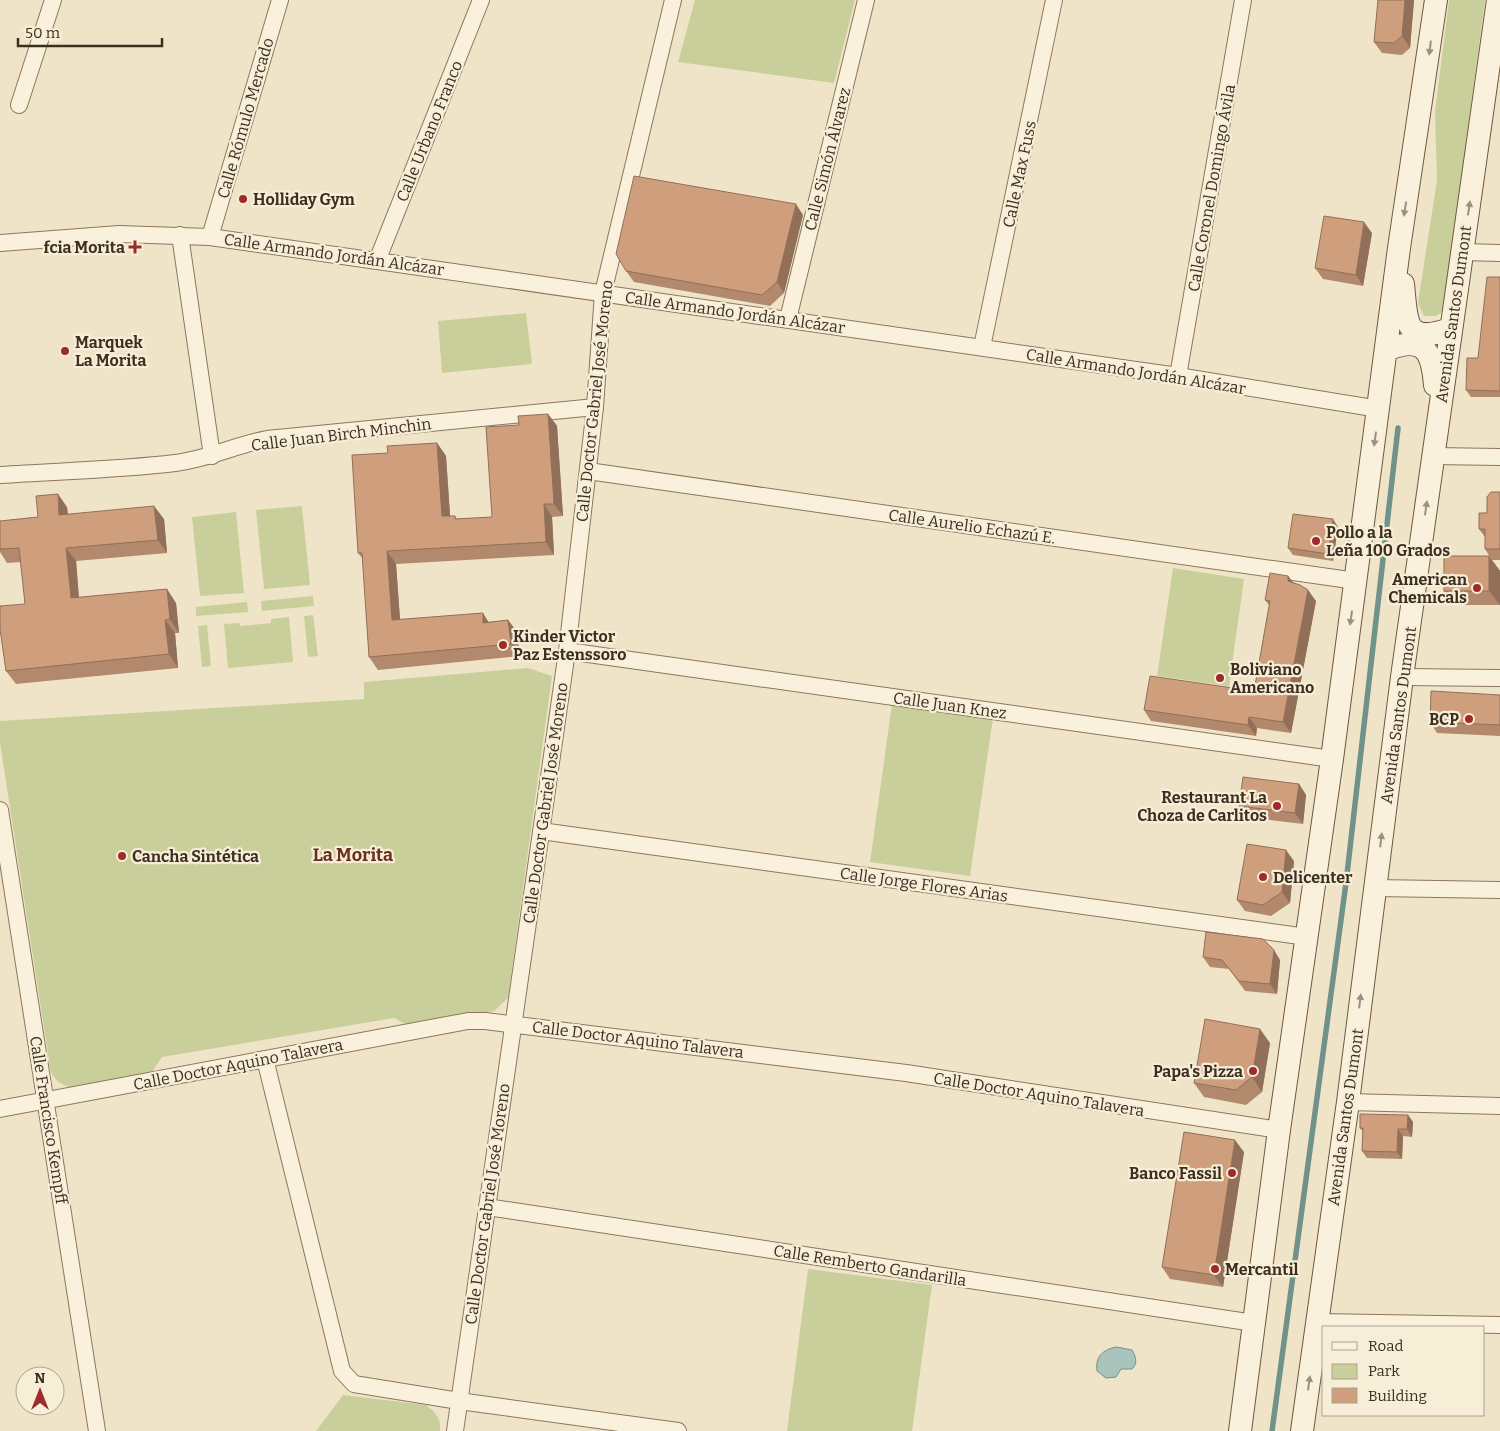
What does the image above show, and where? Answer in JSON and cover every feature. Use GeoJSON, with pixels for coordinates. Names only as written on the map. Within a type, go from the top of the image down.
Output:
{"type":"FeatureCollection","features":[{"type":"Feature","properties":{"kind":"main road"},"geometry":{"type":"LineString","coordinates":[[1240,1431],[1279,1130],[1356,581],[1399,248],[1436,0]]}},
{"type":"Feature","properties":{"kind":"main road","name":"Avenida Santos Dumont"},"geometry":{"type":"LineString","coordinates":[[1302,1431],[1348,1102],[1402,677],[1434,456],[1437,421],[1498,0]]}},
{"type":"Feature","properties":{"kind":"main road"},"geometry":{"type":"LineString","coordinates":[[1399,248],[1408,323],[1412,330],[1419,334],[1427,335],[1450,329]]}},
{"type":"Feature","properties":{"kind":"main road"},"geometry":{"type":"LineString","coordinates":[[1386,350],[1412,343],[1427,350],[1434,370],[1437,421]]}},
{"type":"Feature","properties":{"kind":"street"},"geometry":{"type":"LineString","coordinates":[[19,105],[53,0]]}},
{"type":"Feature","properties":{"kind":"street","name":"Calle Rómulo Mercado"},"geometry":{"type":"LineString","coordinates":[[210,237],[280,0]]}},
{"type":"Feature","properties":{"kind":"street","name":"Calle Urbano Franco"},"geometry":{"type":"LineString","coordinates":[[377,261],[481,0]]}},
{"type":"Feature","properties":{"kind":"street","name":"Calle Doctor Gabriel José Moreno"},"geometry":{"type":"LineString","coordinates":[[455,1431],[566,651],[595,407],[603,293],[673,0]]}},
{"type":"Feature","properties":{"kind":"street","name":"Calle Simón Álvarez"},"geometry":{"type":"LineString","coordinates":[[788,319],[866,0]]}},
{"type":"Feature","properties":{"kind":"street","name":"Calle Max Fuss"},"geometry":{"type":"LineString","coordinates":[[982,347],[1054,0]]}},
{"type":"Feature","properties":{"kind":"street","name":"Calle Coronel Domingo Ávila"},"geometry":{"type":"LineString","coordinates":[[1178,376],[1243,0]]}},
{"type":"Feature","properties":{"kind":"street"},"geometry":{"type":"LineString","coordinates":[[180,235],[212,456]]}},
{"type":"Feature","properties":{"kind":"street","name":"Calle Armando Jordán Alcázar"},"geometry":{"type":"LineString","coordinates":[[0,243],[90,236],[180,235],[210,237],[377,261],[470,272],[603,293],[982,347],[1178,376],[1379,409]]}},
{"type":"Feature","properties":{"kind":"street"},"geometry":{"type":"LineString","coordinates":[[1462,252],[1500,253]]}},
{"type":"Feature","properties":{"kind":"street","name":"Calle Juan Birch Minchin"},"geometry":{"type":"LineString","coordinates":[[0,475],[176,463],[212,456],[247,443],[267,439],[595,407]]}},
{"type":"Feature","properties":{"kind":"street"},"geometry":{"type":"LineString","coordinates":[[1434,456],[1500,457]]}},
{"type":"Feature","properties":{"kind":"street","name":"Calle Aurelio Echazú E."},"geometry":{"type":"LineString","coordinates":[[588,470],[1356,581]]}},
{"type":"Feature","properties":{"kind":"street","name":"Calle Juan Knez"},"geometry":{"type":"LineString","coordinates":[[566,651],[1332,759]]}},
{"type":"Feature","properties":{"kind":"street"},"geometry":{"type":"LineString","coordinates":[[1402,677],[1500,678]]}},
{"type":"Feature","properties":{"kind":"street","name":"Calle Francisco Kempff"},"geometry":{"type":"LineString","coordinates":[[0,810],[97,1431]]}},
{"type":"Feature","properties":{"kind":"street","name":"Calle Jorge Flores Arias"},"geometry":{"type":"LineString","coordinates":[[541,831],[1307,937]]}},
{"type":"Feature","properties":{"kind":"street"},"geometry":{"type":"LineString","coordinates":[[1375,888],[1500,890]]}},
{"type":"Feature","properties":{"kind":"street","name":"Calle Doctor Aquino Talavera"},"geometry":{"type":"LineString","coordinates":[[0,1109],[468,1021],[513,1023],[896,1072],[1279,1130]]}},
{"type":"Feature","properties":{"kind":"street"},"geometry":{"type":"LineString","coordinates":[[265,1059],[342,1371],[354,1384],[459,1401],[678,1431]]}},
{"type":"Feature","properties":{"kind":"street"},"geometry":{"type":"LineString","coordinates":[[1348,1102],[1500,1106]]}},
{"type":"Feature","properties":{"kind":"street","name":"Calle Remberto Gandarilla"},"geometry":{"type":"LineString","coordinates":[[487,1207],[1254,1323]]}},
{"type":"Feature","properties":{"kind":"street"},"geometry":{"type":"LineString","coordinates":[[1318,1322],[1500,1324]]}},
{"type":"Feature","properties":{"kind":"green space"},"geometry":{"type":"Polygon","coordinates":[[[695,0],[855,0],[834,83],[678,62],[695,0]]]}},
{"type":"Feature","properties":{"kind":"green space"},"geometry":{"type":"Polygon","coordinates":[[[1449,0],[1485,0],[1445,300],[1441,313],[1436,316],[1424,316],[1418,303],[1437,180],[1435,112],[1449,0]]]}},
{"type":"Feature","properties":{"kind":"green space"},"geometry":{"type":"Polygon","coordinates":[[[526,313],[532,364],[442,373],[438,321],[526,313]]]}},
{"type":"Feature","properties":{"kind":"green space"},"geometry":{"type":"Polygon","coordinates":[[[302,506],[310,585],[264,589],[256,510],[302,506]]]}},
{"type":"Feature","properties":{"kind":"green space"},"geometry":{"type":"Polygon","coordinates":[[[236,512],[244,593],[200,596],[192,517],[236,512]]]}},
{"type":"Feature","properties":{"kind":"green space"},"geometry":{"type":"Polygon","coordinates":[[[1173,568],[1244,579],[1229,686],[1157,676],[1173,568]]]}},
{"type":"Feature","properties":{"kind":"green space"},"geometry":{"type":"Polygon","coordinates":[[[313,596],[314,606],[262,611],[261,601],[313,596]]]}},
{"type":"Feature","properties":{"kind":"green space"},"geometry":{"type":"Polygon","coordinates":[[[247,602],[248,612],[196,616],[196,607],[247,602]]]}},
{"type":"Feature","properties":{"kind":"green space"},"geometry":{"type":"Polygon","coordinates":[[[313,615],[318,656],[308,657],[304,616],[313,615]]]}},
{"type":"Feature","properties":{"kind":"green space"},"geometry":{"type":"Polygon","coordinates":[[[289,617],[293,662],[228,668],[224,624],[240,623],[240,626],[271,623],[271,619],[289,617]]]}},
{"type":"Feature","properties":{"kind":"green space"},"geometry":{"type":"Polygon","coordinates":[[[207,625],[211,666],[202,667],[198,626],[207,625]]]}},
{"type":"Feature","properties":{"kind":"green space"},"geometry":{"type":"Polygon","coordinates":[[[528,668],[552,676],[508,998],[494,1011],[411,1027],[394,1018],[162,1057],[148,1078],[74,1090],[58,1082],[51,1073],[0,743],[0,721],[364,699],[364,682],[528,668]]]}},
{"type":"Feature","properties":{"kind":"green space"},"geometry":{"type":"Polygon","coordinates":[[[892,704],[993,718],[970,876],[870,862],[892,704]]]}},
{"type":"Feature","properties":{"kind":"green space"},"geometry":{"type":"Polygon","coordinates":[[[808,1269],[932,1285],[912,1431],[787,1431],[808,1269]]]}},
{"type":"Feature","properties":{"kind":"green space"},"geometry":{"type":"Polygon","coordinates":[[[343,1395],[426,1405],[437,1416],[440,1423],[440,1431],[316,1431],[343,1395]]]}},
{"type":"Feature","properties":{"kind":"water"},"geometry":{"type":"Polygon","coordinates":[[[1116,1347],[1132,1350],[1136,1362],[1132,1369],[1121,1369],[1116,1377],[1106,1378],[1097,1371],[1097,1361],[1101,1354],[1116,1347]]]}},
{"type":"Feature","properties":{"kind":"building"},"geometry":{"type":"Polygon","coordinates":[[[1378,0],[1405,0],[1402,36],[1394,43],[1374,42],[1378,0]]]}},
{"type":"Feature","properties":{"kind":"building"},"geometry":{"type":"Polygon","coordinates":[[[634,176],[796,204],[777,282],[762,295],[626,271],[616,254],[634,176]]]}},
{"type":"Feature","properties":{"kind":"building"},"geometry":{"type":"Polygon","coordinates":[[[1324,216],[1364,222],[1356,275],[1315,268],[1324,216]]]}},
{"type":"Feature","properties":{"kind":"building"},"geometry":{"type":"Polygon","coordinates":[[[1487,277],[1500,277],[1500,391],[1466,390],[1467,358],[1478,358],[1487,277]]]}},
{"type":"Feature","properties":{"kind":"building"},"geometry":{"type":"Polygon","coordinates":[[[548,414],[554,504],[544,504],[546,542],[387,551],[392,620],[483,613],[483,623],[508,620],[511,644],[369,657],[362,553],[358,553],[352,455],[388,453],[387,446],[437,443],[442,516],[455,516],[455,519],[492,517],[486,427],[519,425],[518,416],[548,414]]]}},
{"type":"Feature","properties":{"kind":"building"},"geometry":{"type":"Polygon","coordinates":[[[1491,492],[1500,492],[1500,549],[1485,549],[1485,529],[1479,529],[1479,513],[1487,513],[1487,497],[1491,492]]]}},
{"type":"Feature","properties":{"kind":"building"},"geometry":{"type":"Polygon","coordinates":[[[58,494],[59,515],[154,506],[158,540],[66,548],[71,598],[167,589],[170,619],[165,620],[169,654],[6,671],[0,629],[0,606],[25,604],[19,548],[0,549],[0,521],[38,517],[36,496],[58,494]]]}},
{"type":"Feature","properties":{"kind":"building","name":"Pollo a la Leña 100 Grados"},"geometry":{"type":"Polygon","coordinates":[[[1293,514],[1333,519],[1328,554],[1288,548],[1293,514]]]}},
{"type":"Feature","properties":{"kind":"building"},"geometry":{"type":"Polygon","coordinates":[[[1444,556],[1489,556],[1489,591],[1444,591],[1444,556]]]}},
{"type":"Feature","properties":{"kind":"building"},"geometry":{"type":"Polygon","coordinates":[[[1270,573],[1288,576],[1288,581],[1308,590],[1283,722],[1249,717],[1248,725],[1144,710],[1150,676],[1254,691],[1270,601],[1265,600],[1270,573]]]}},
{"type":"Feature","properties":{"kind":"building"},"geometry":{"type":"Polygon","coordinates":[[[1431,691],[1500,695],[1500,725],[1430,722],[1431,691]]]}},
{"type":"Feature","properties":{"kind":"building"},"geometry":{"type":"Polygon","coordinates":[[[1243,777],[1299,784],[1295,813],[1239,806],[1243,777]]]}},
{"type":"Feature","properties":{"kind":"building"},"geometry":{"type":"Polygon","coordinates":[[[1247,844],[1286,850],[1282,892],[1263,905],[1237,900],[1247,844]]]}},
{"type":"Feature","properties":{"kind":"building"},"geometry":{"type":"Polygon","coordinates":[[[1206,932],[1263,939],[1274,950],[1270,984],[1239,981],[1222,960],[1203,957],[1206,932]]]}},
{"type":"Feature","properties":{"kind":"building"},"geometry":{"type":"Polygon","coordinates":[[[1205,1019],[1260,1029],[1252,1077],[1236,1090],[1194,1083],[1205,1019]]]}},
{"type":"Feature","properties":{"kind":"building"},"geometry":{"type":"Polygon","coordinates":[[[1360,1114],[1408,1115],[1407,1129],[1398,1129],[1397,1152],[1362,1151],[1363,1128],[1360,1128],[1360,1114]]]}},
{"type":"Feature","properties":{"kind":"building"},"geometry":{"type":"Polygon","coordinates":[[[1184,1132],[1235,1140],[1214,1275],[1162,1267],[1184,1132]]]}},
{"type":"Feature","properties":{"kind":"waterway"},"geometry":{"type":"LineString","coordinates":[[1272,1431],[1346,883],[1398,428]]}},
{"type":"Feature","properties":{"kind":"place","name":"Holliday Gym"},"geometry":{"type":"Point","coordinates":[243,199]}},
{"type":"Feature","properties":{"kind":"place","name":"fcia Morita"},"geometry":{"type":"Point","coordinates":[135,247]}},
{"type":"Feature","properties":{"kind":"place","name":"Marquek La Morita"},"geometry":{"type":"Point","coordinates":[65,351]}},
{"type":"Feature","properties":{"kind":"place","name":"Pollo a la Leña 100 Grados"},"geometry":{"type":"Point","coordinates":[1316,541]}},
{"type":"Feature","properties":{"kind":"place","name":"American Chemicals"},"geometry":{"type":"Point","coordinates":[1477,588]}},
{"type":"Feature","properties":{"kind":"place","name":"Kinder Victor Paz Estenssoro"},"geometry":{"type":"Point","coordinates":[503,645]}},
{"type":"Feature","properties":{"kind":"place","name":"Boliviano Americano"},"geometry":{"type":"Point","coordinates":[1220,678]}},
{"type":"Feature","properties":{"kind":"place","name":"BCP"},"geometry":{"type":"Point","coordinates":[1469,719]}},
{"type":"Feature","properties":{"kind":"place","name":"Restaurant La Choza de Carlitos"},"geometry":{"type":"Point","coordinates":[1277,806]}},
{"type":"Feature","properties":{"kind":"place","name":"Cancha Sintética"},"geometry":{"type":"Point","coordinates":[122,856]}},
{"type":"Feature","properties":{"kind":"place","name":"Delicenter"},"geometry":{"type":"Point","coordinates":[1263,877]}},
{"type":"Feature","properties":{"kind":"place","name":"Papa's Pizza"},"geometry":{"type":"Point","coordinates":[1253,1071]}},
{"type":"Feature","properties":{"kind":"place","name":"Banco Fassil"},"geometry":{"type":"Point","coordinates":[1232,1173]}},
{"type":"Feature","properties":{"kind":"place","name":"Mercantil"},"geometry":{"type":"Point","coordinates":[1215,1269]}},
{"type":"Feature","properties":{"kind":"district","name":"La Morita"},"geometry":{"type":"Point","coordinates":[353,855]}}]}
